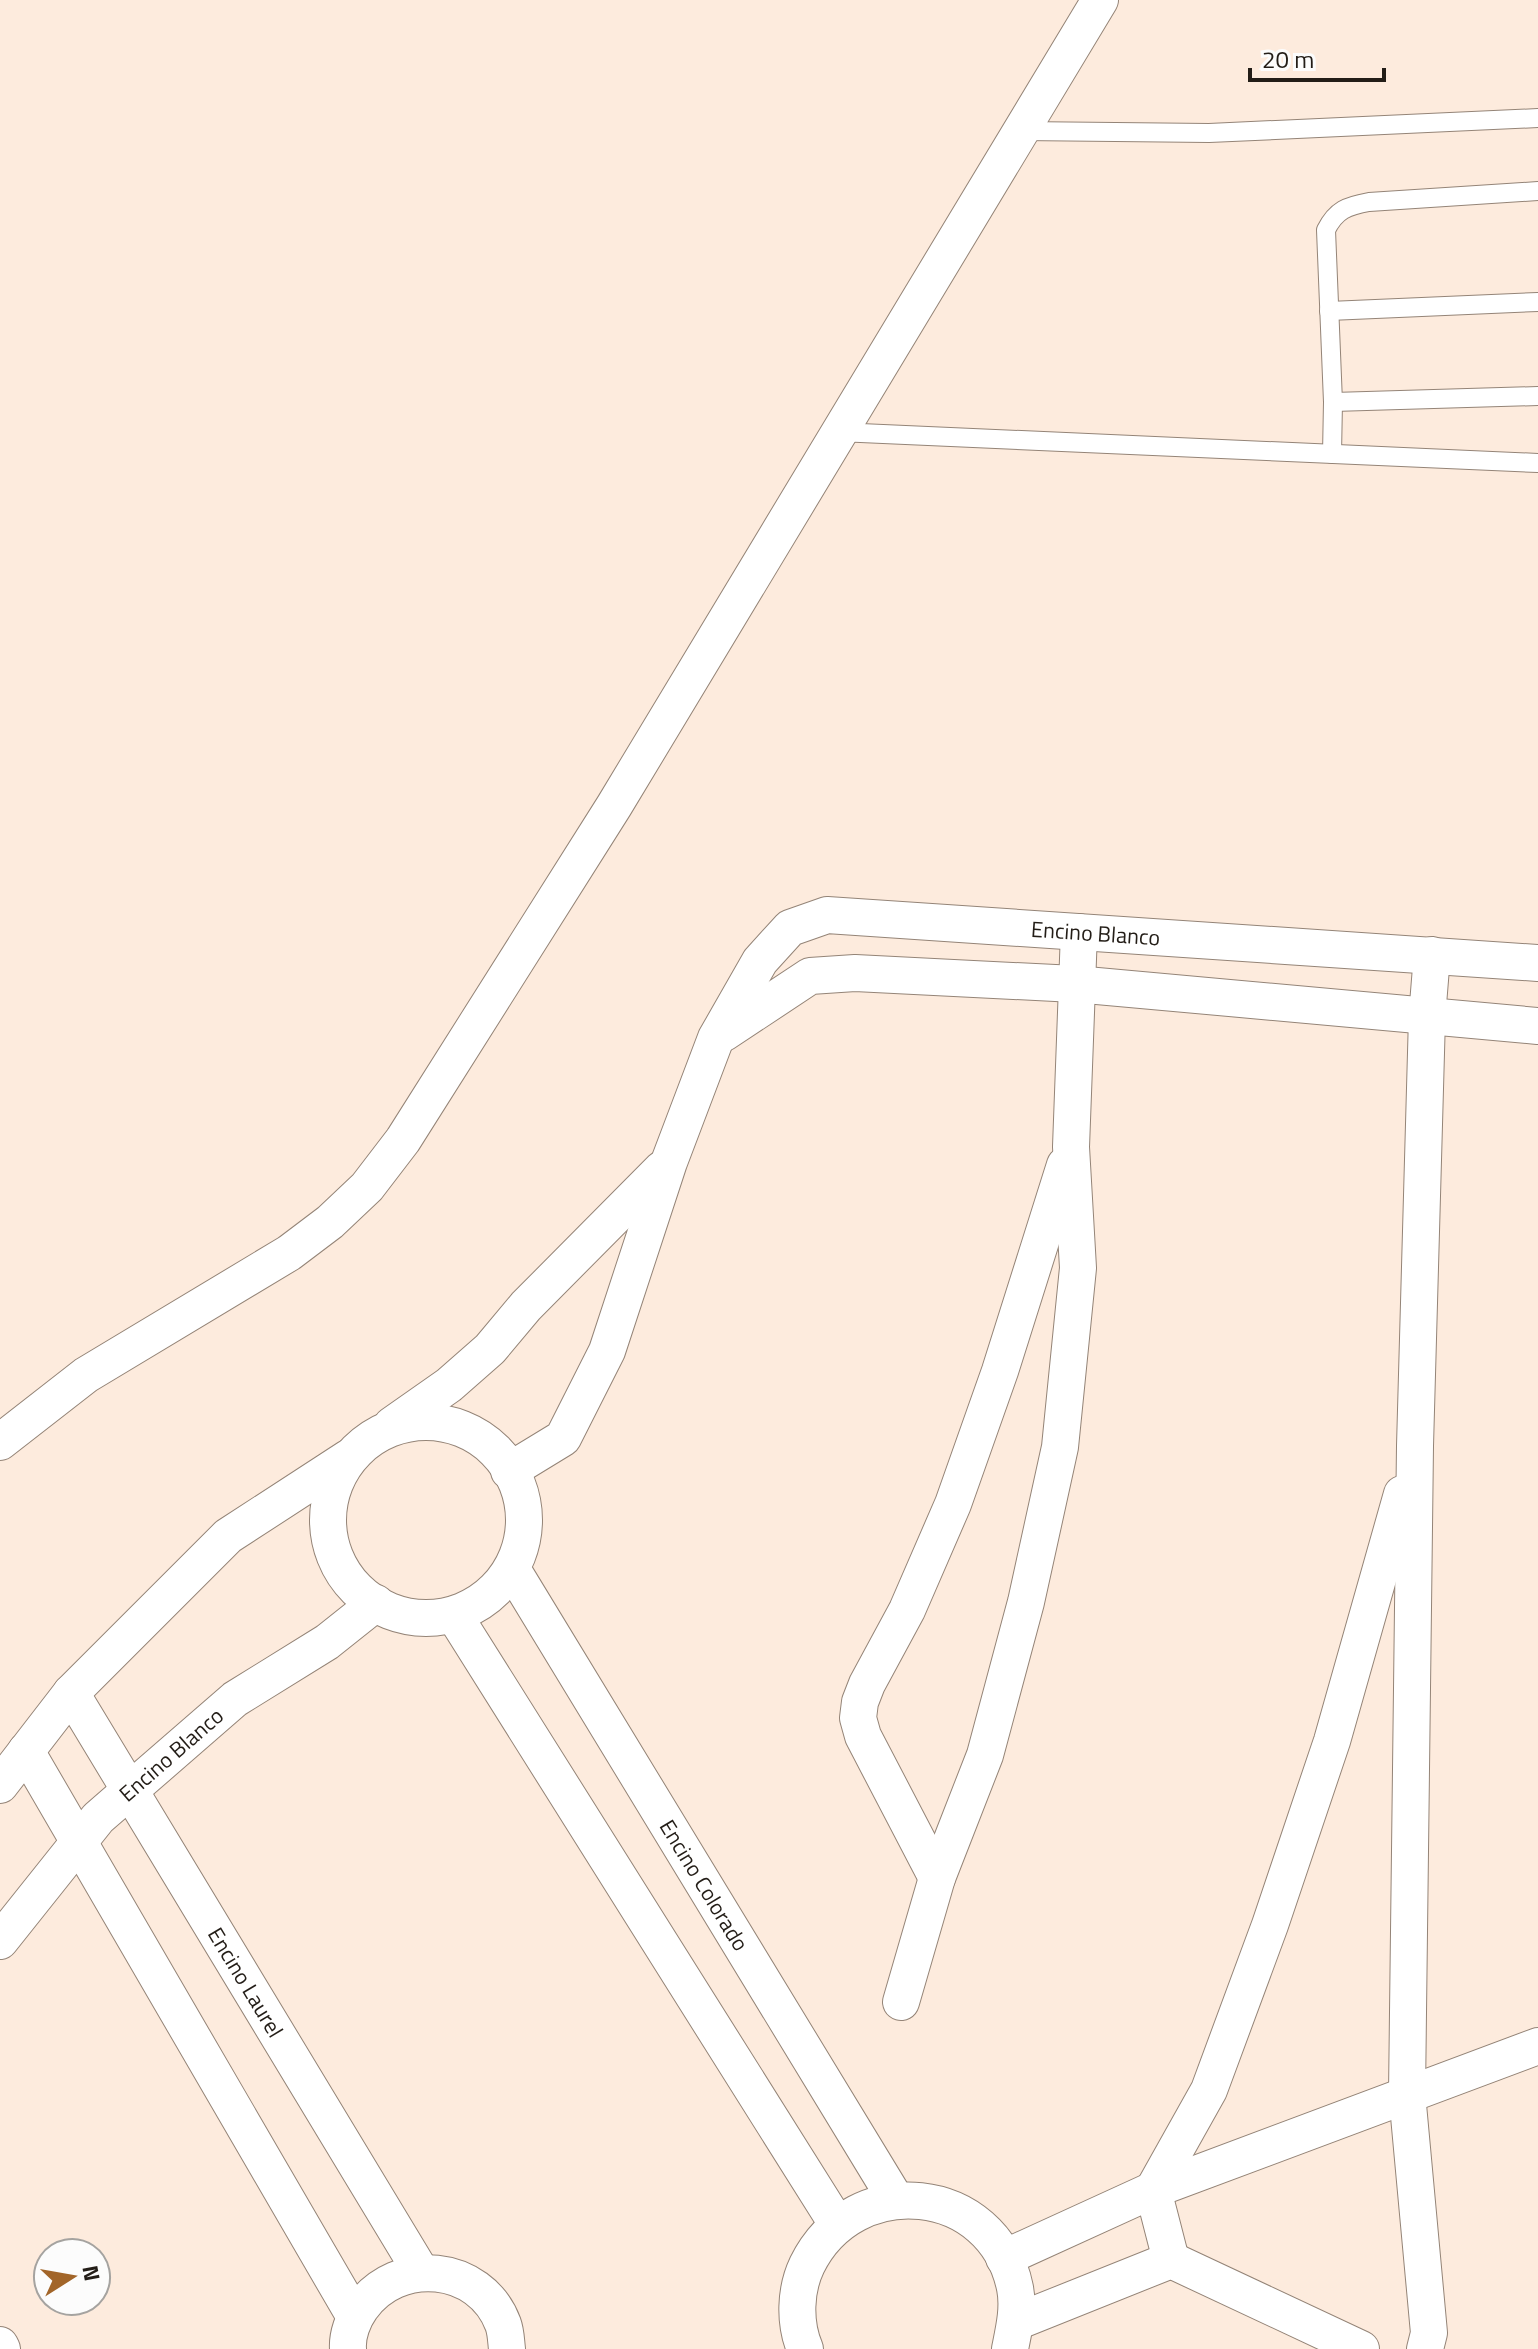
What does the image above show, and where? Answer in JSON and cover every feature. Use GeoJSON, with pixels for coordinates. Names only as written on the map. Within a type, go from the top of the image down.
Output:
{"type":"FeatureCollection","features":[{"type":"Feature","properties":{"kind":"street"},"geometry":{"type":"LineString","coordinates":[[0,1442],[86,1375],[289,1253],[330,1222],[367,1187],[411,1126],[614,806],[1100,0]]}},
{"type":"Feature","properties":{"kind":"street","name":"Encino Blanco"},"geometry":{"type":"LineString","coordinates":[[509,1471],[563,1438],[607,1351],[669,1162],[716,1038],[760,961],[790,928],[827,915],[1538,963]]}},
{"type":"Feature","properties":{"kind":"street"},"geometry":{"type":"LineString","coordinates":[[901,2002],[937,1878],[985,1755],[1026,1602],[1060,1447],[1078,1268],[1071,1147],[1079,932]]}},
{"type":"Feature","properties":{"kind":"street"},"geometry":{"type":"LineString","coordinates":[[1425,2349],[1429,2333],[1407,2094],[1415,1446],[1427,1017],[1432,955]]}},
{"type":"Feature","properties":{"kind":"street"},"geometry":{"type":"LineString","coordinates":[[716,1038],[810,976],[855,973],[1075,984],[1538,1026]]}},
{"type":"Feature","properties":{"kind":"street"},"geometry":{"type":"LineString","coordinates":[[937,1878],[863,1736],[858,1718],[860,1702],[907,1610],[953,1504],[1000,1371],[1071,1147]]}},
{"type":"Feature","properties":{"kind":"street","name":"Encino Blanco"},"geometry":{"type":"LineString","coordinates":[[0,1785],[71,1693],[228,1536],[366,1445],[449,1385],[490,1349],[526,1306],[669,1162]]}},
{"type":"Feature","properties":{"kind":"street","name":"Encino Blanco"},"geometry":{"type":"LineString","coordinates":[[439,1422],[472,1433],[499,1454],[509,1471],[518,1484],[524,1517],[521,1544],[512,1569],[487,1598],[454,1615],[426,1619],[397,1615],[364,1598],[340,1569],[328,1533],[330,1496],[345,1462],[366,1445],[405,1423],[439,1422]]}},
{"type":"Feature","properties":{"kind":"street"},"geometry":{"type":"LineString","coordinates":[[1171,2260],[1153,2190],[1209,2090],[1270,1925],[1332,1741],[1415,1446]]}},
{"type":"Feature","properties":{"kind":"street","name":"Encino Colorado"},"geometry":{"type":"LineString","coordinates":[[512,1569],[896,2200]]}},
{"type":"Feature","properties":{"kind":"street","name":"Encino Blanco"},"geometry":{"type":"LineString","coordinates":[[0,1941],[98,1818],[235,1699],[327,1642],[376,1603]]}},
{"type":"Feature","properties":{"kind":"street"},"geometry":{"type":"LineString","coordinates":[[454,1615],[837,2224]]}},
{"type":"Feature","properties":{"kind":"street","name":"Encino Laurel"},"geometry":{"type":"LineString","coordinates":[[71,1693],[421,2272]]}},
{"type":"Feature","properties":{"kind":"street"},"geometry":{"type":"LineString","coordinates":[[26,1751],[351,2333]]}},
{"type":"Feature","properties":{"kind":"street"},"geometry":{"type":"LineString","coordinates":[[1004,2258],[1153,2190],[1537,2045]]}},
{"type":"Feature","properties":{"kind":"street"},"geometry":{"type":"LineString","coordinates":[[800,2346],[797,2308],[802,2277],[816,2248],[837,2224],[875,2204],[896,2200],[928,2201],[959,2212],[984,2231],[1004,2258],[1015,2288],[1013,2335],[1171,2260]]}},
{"type":"Feature","properties":{"kind":"street"},"geometry":{"type":"LineString","coordinates":[[1171,2260],[1361,2349]]}},
{"type":"Feature","properties":{"kind":"street"},"geometry":{"type":"LineString","coordinates":[[351,2333],[371,2294],[393,2279],[421,2272],[447,2274],[471,2284],[491,2302],[503,2325],[507,2349]]}},
{"type":"Feature","properties":{"kind":"lane"},"geometry":{"type":"LineString","coordinates":[[1021,131],[1209,133],[1538,118]]}},
{"type":"Feature","properties":{"kind":"lane"},"geometry":{"type":"LineString","coordinates":[[1332,454],[1326,230],[1333,216],[1348,206],[1538,191]]}},
{"type":"Feature","properties":{"kind":"lane"},"geometry":{"type":"LineString","coordinates":[[1329,311],[1538,302]]}},
{"type":"Feature","properties":{"kind":"lane"},"geometry":{"type":"LineString","coordinates":[[1333,402],[1538,396]]}},
{"type":"Feature","properties":{"kind":"lane"},"geometry":{"type":"LineString","coordinates":[[838,432],[1538,463]]}}]}
